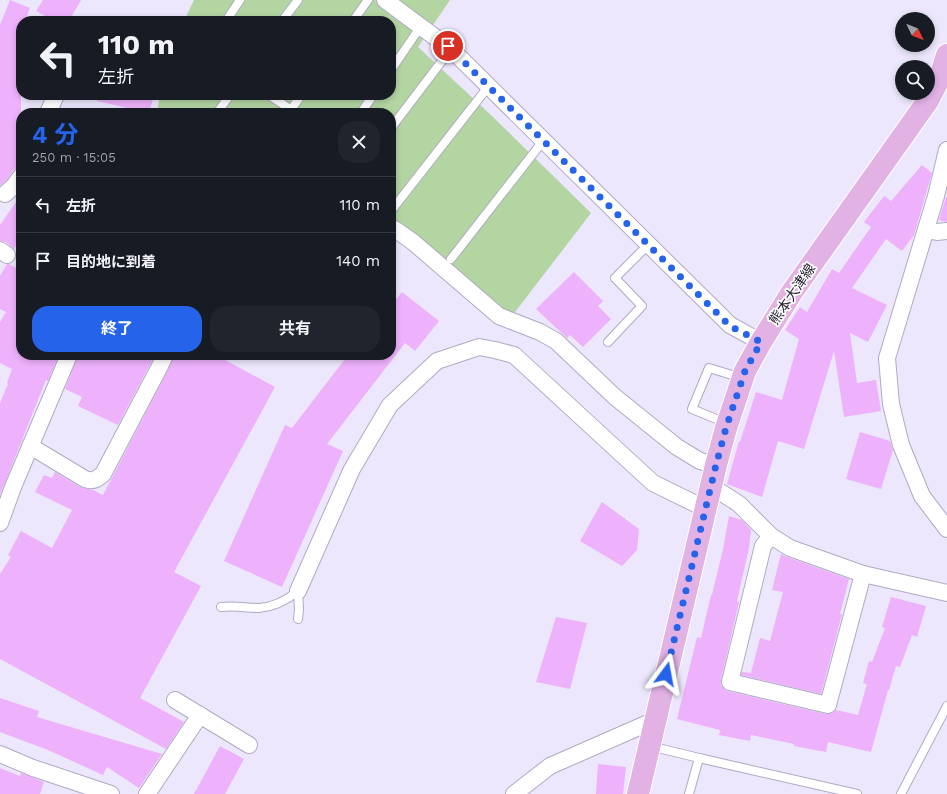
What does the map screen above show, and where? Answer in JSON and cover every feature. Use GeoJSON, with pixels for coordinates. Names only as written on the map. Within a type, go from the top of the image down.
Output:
{"type":"FeatureCollection","features":[{"type":"Feature","properties":{"kind":"main road","name":"熊本大津線"},"geometry":{"type":"LineString","coordinates":[[638,794],[714,475],[743,378],[761,342],[792,292],[943,79],[947,55]]}},
{"type":"Feature","properties":{"kind":"street"},"geometry":{"type":"LineString","coordinates":[[385,0],[451,48],[730,326],[761,342]]}},
{"type":"Feature","properties":{"kind":"street"},"geometry":{"type":"LineString","coordinates":[[947,150],[936,196],[887,358],[891,404],[901,445],[922,496],[947,528]]}},
{"type":"Feature","properties":{"kind":"street"},"geometry":{"type":"LineString","coordinates":[[2,193],[16,183]]}},
{"type":"Feature","properties":{"kind":"street"},"geometry":{"type":"LineString","coordinates":[[2,193],[16,196]]}},
{"type":"Feature","properties":{"kind":"street"},"geometry":{"type":"LineString","coordinates":[[396,230],[413,242],[499,316],[540,332],[556,341],[615,397],[677,447],[700,461],[739,504],[771,536],[790,548],[863,574],[947,593]]}},
{"type":"Feature","properties":{"kind":"street"},"geometry":{"type":"LineString","coordinates":[[926,230],[937,232],[947,231]]}},
{"type":"Feature","properties":{"kind":"street"},"geometry":{"type":"LineString","coordinates":[[298,591],[352,469],[390,405],[437,361],[480,347],[514,355],[653,482],[706,509]]}},
{"type":"Feature","properties":{"kind":"street"},"geometry":{"type":"LineString","coordinates":[[0,521],[67,360]]}},
{"type":"Feature","properties":{"kind":"street"},"geometry":{"type":"LineString","coordinates":[[30,446],[85,479],[93,480],[98,478],[103,474],[162,360]]}},
{"type":"Feature","properties":{"kind":"street"},"geometry":{"type":"LineString","coordinates":[[771,536],[763,546],[730,682],[828,705],[863,574]]}},
{"type":"Feature","properties":{"kind":"street"},"geometry":{"type":"LineString","coordinates":[[176,700],[249,744]]}},
{"type":"Feature","properties":{"kind":"street"},"geometry":{"type":"LineString","coordinates":[[147,794],[200,715]]}},
{"type":"Feature","properties":{"kind":"street"},"geometry":{"type":"LineString","coordinates":[[514,794],[550,766],[655,720]]}},
{"type":"Feature","properties":{"kind":"street"},"geometry":{"type":"LineString","coordinates":[[0,754],[33,768],[111,794]]}},
{"type":"Feature","properties":{"kind":"lane"},"geometry":{"type":"LineString","coordinates":[[229,16],[240,0]]}},
{"type":"Feature","properties":{"kind":"lane"},"geometry":{"type":"LineString","coordinates":[[287,16],[298,0]]}},
{"type":"Feature","properties":{"kind":"lane"},"geometry":{"type":"LineString","coordinates":[[357,16],[368,0]]}},
{"type":"Feature","properties":{"kind":"lane"},"geometry":{"type":"LineString","coordinates":[[396,63],[421,26]]}},
{"type":"Feature","properties":{"kind":"lane"},"geometry":{"type":"LineString","coordinates":[[396,121],[451,48]]}},
{"type":"Feature","properties":{"kind":"lane"},"geometry":{"type":"LineString","coordinates":[[396,205],[488,86]]}},
{"type":"Feature","properties":{"kind":"lane"},"geometry":{"type":"LineString","coordinates":[[276,100],[287,108]]}},
{"type":"Feature","properties":{"kind":"lane"},"geometry":{"type":"LineString","coordinates":[[451,259],[543,141]]}},
{"type":"Feature","properties":{"kind":"lane"},"geometry":{"type":"LineString","coordinates":[[608,342],[642,306],[615,278],[648,245]]}},
{"type":"Feature","properties":{"kind":"lane"},"geometry":{"type":"LineString","coordinates":[[728,424],[692,408],[709,368],[743,378]]}},
{"type":"Feature","properties":{"kind":"lane"},"geometry":{"type":"LineString","coordinates":[[221,607],[231,606],[259,608],[270,606],[290,598],[298,591]]}},
{"type":"Feature","properties":{"kind":"lane"},"geometry":{"type":"LineString","coordinates":[[298,591],[298,619]]}},
{"type":"Feature","properties":{"kind":"lane"},"geometry":{"type":"LineString","coordinates":[[901,794],[947,706]]}},
{"type":"Feature","properties":{"kind":"lane"},"geometry":{"type":"LineString","coordinates":[[649,746],[857,794]]}},
{"type":"Feature","properties":{"kind":"lane"},"geometry":{"type":"LineString","coordinates":[[689,794],[699,758]]}},
{"type":"Feature","properties":{"kind":"green space"},"geometry":{"type":"Polygon","coordinates":[[[194,0],[450,0],[418,47],[493,117],[591,213],[512,316],[402,226],[396,224],[396,108],[158,108],[159,100],[396,100],[396,16],[186,16],[194,0]]]}},
{"type":"Feature","properties":{"kind":"building"},"geometry":{"type":"Polygon","coordinates":[[[10,0],[30,8],[27,16],[16,16],[16,100],[21,100],[21,108],[16,108],[16,168],[0,186],[0,25],[10,0]]]}},
{"type":"Feature","properties":{"kind":"building"},"geometry":{"type":"Polygon","coordinates":[[[43,0],[81,0],[72,16],[45,16],[36,11],[43,0]]]}},
{"type":"Feature","properties":{"kind":"building"},"geometry":{"type":"Polygon","coordinates":[[[153,100],[150,108],[127,108],[97,101],[153,100]]]}},
{"type":"Feature","properties":{"kind":"building"},"geometry":{"type":"Polygon","coordinates":[[[922,165],[932,173],[914,235],[902,251],[886,239],[852,288],[887,305],[868,342],[850,333],[857,383],[876,380],[881,411],[844,417],[834,351],[804,449],[778,441],[762,497],[727,484],[739,441],[740,442],[756,392],[782,400],[799,339],[785,330],[800,307],[807,312],[832,269],[839,273],[871,227],[864,222],[884,196],[891,201],[922,165]]]}},
{"type":"Feature","properties":{"kind":"building"},"geometry":{"type":"Polygon","coordinates":[[[947,197],[947,222],[939,220],[947,197]]]}},
{"type":"Feature","properties":{"kind":"building"},"geometry":{"type":"Polygon","coordinates":[[[16,202],[16,245],[14,249],[6,242],[0,241],[0,225],[16,202]]]}},
{"type":"Feature","properties":{"kind":"building"},"geometry":{"type":"Polygon","coordinates":[[[7,264],[16,268],[16,360],[57,360],[48,381],[46,380],[0,495],[0,403],[8,384],[7,383],[12,369],[0,363],[0,322],[6,312],[0,309],[0,276],[7,264]]]}},
{"type":"Feature","properties":{"kind":"building"},"geometry":{"type":"Polygon","coordinates":[[[574,272],[603,301],[598,306],[611,319],[583,347],[570,335],[567,338],[536,309],[574,272]]]}},
{"type":"Feature","properties":{"kind":"building"},"geometry":{"type":"Polygon","coordinates":[[[402,292],[439,321],[415,351],[405,343],[396,355],[396,300],[402,292]]]}},
{"type":"Feature","properties":{"kind":"building"},"geometry":{"type":"Polygon","coordinates":[[[76,360],[152,360],[118,425],[78,406],[82,397],[65,389],[76,360]]]}},
{"type":"Feature","properties":{"kind":"building"},"geometry":{"type":"Polygon","coordinates":[[[172,360],[225,360],[275,387],[174,572],[201,586],[140,698],[184,722],[166,749],[0,659],[0,574],[11,557],[8,555],[21,531],[52,548],[72,510],[35,492],[44,475],[52,478],[55,472],[80,487],[93,490],[103,495],[172,360]]]}},
{"type":"Feature","properties":{"kind":"building"},"geometry":{"type":"Polygon","coordinates":[[[344,360],[392,360],[327,444],[343,451],[282,587],[224,561],[285,425],[292,428],[344,360]]]}},
{"type":"Feature","properties":{"kind":"building"},"geometry":{"type":"Polygon","coordinates":[[[860,432],[890,441],[893,450],[881,489],[846,479],[860,432]]]}},
{"type":"Feature","properties":{"kind":"building"},"geometry":{"type":"Polygon","coordinates":[[[602,502],[639,529],[637,550],[622,566],[580,541],[602,502]]]}},
{"type":"Feature","properties":{"kind":"building"},"geometry":{"type":"Polygon","coordinates":[[[729,516],[742,520],[751,530],[749,548],[737,601],[739,602],[721,680],[721,685],[727,691],[826,714],[831,714],[836,710],[858,715],[867,684],[863,683],[869,661],[872,662],[885,628],[882,627],[891,597],[926,606],[917,637],[912,635],[900,667],[896,666],[871,752],[828,742],[826,752],[794,746],[794,744],[751,735],[750,741],[719,735],[720,730],[677,719],[697,637],[701,638],[723,549],[729,516]]]}},
{"type":"Feature","properties":{"kind":"building"},"geometry":{"type":"Polygon","coordinates":[[[781,554],[849,579],[840,614],[842,614],[821,694],[741,675],[742,672],[751,673],[760,638],[770,641],[783,592],[772,590],[781,554]]]}},
{"type":"Feature","properties":{"kind":"building"},"geometry":{"type":"Polygon","coordinates":[[[556,617],[587,623],[570,689],[536,682],[556,617]]]}},
{"type":"Feature","properties":{"kind":"building"},"geometry":{"type":"Polygon","coordinates":[[[0,698],[39,711],[37,717],[162,754],[139,788],[107,767],[103,775],[48,750],[0,732],[0,698]]]}},
{"type":"Feature","properties":{"kind":"building"},"geometry":{"type":"Polygon","coordinates":[[[220,746],[244,759],[225,794],[194,794],[220,746]]]}},
{"type":"Feature","properties":{"kind":"building"},"geometry":{"type":"Polygon","coordinates":[[[598,764],[626,767],[623,794],[596,794],[598,764]]]}},
{"type":"Feature","properties":{"kind":"building"},"geometry":{"type":"Polygon","coordinates":[[[0,768],[20,776],[21,773],[44,782],[40,794],[0,794],[0,768]]]}},
{"type":"Feature","properties":{"kind":"route"},"geometry":{"type":"LineString","coordinates":[[448,46],[730,326],[761,342],[745,371],[726,428],[666,674]]}}]}
